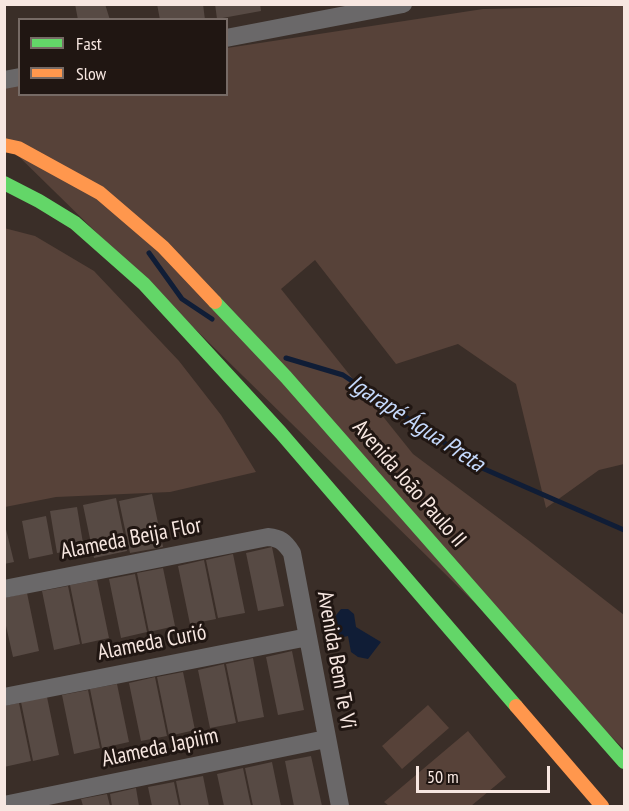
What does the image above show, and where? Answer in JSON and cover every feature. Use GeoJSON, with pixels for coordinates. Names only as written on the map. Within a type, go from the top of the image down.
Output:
{"type":"FeatureCollection","features":[{"type":"Feature","properties":{"kind":"main road","name":"Avenida João Paulo II"},"geometry":{"type":"LineString","coordinates":[[4,145],[18,148],[99,193],[163,247],[286,377],[624,762]]}},
{"type":"Feature","properties":{"kind":"main road"},"geometry":{"type":"LineString","coordinates":[[4,183],[75,223],[144,284],[281,432],[602,807]]}},
{"type":"Feature","properties":{"kind":"street"},"geometry":{"type":"LineString","coordinates":[[228,38],[403,4]]}},
{"type":"Feature","properties":{"kind":"street","name":"Alameda Beija Flor"},"geometry":{"type":"LineString","coordinates":[[4,589],[268,537]]}},
{"type":"Feature","properties":{"kind":"street","name":"Avenida Bem Te Vi"},"geometry":{"type":"LineString","coordinates":[[268,537],[281,540],[292,553],[339,807]]}},
{"type":"Feature","properties":{"kind":"street","name":"Alameda Curió"},"geometry":{"type":"LineString","coordinates":[[4,697],[308,637]]}},
{"type":"Feature","properties":{"kind":"street","name":"Alameda Japiim"},"geometry":{"type":"LineString","coordinates":[[4,805],[326,739]]}},
{"type":"Feature","properties":{"kind":"shaded area"},"geometry":{"type":"Polygon","coordinates":[[[623,6],[624,9],[624,464],[599,470],[546,508],[516,384],[458,344],[396,364],[315,260],[281,289],[413,454],[624,615],[624,749],[5,143],[5,81],[18,79],[18,96],[228,96],[228,48],[483,9],[623,6]]]}},
{"type":"Feature","properties":{"kind":"shaded area"},"geometry":{"type":"Polygon","coordinates":[[[4,228],[35,236],[94,271],[179,361],[221,415],[256,472],[170,492],[56,497],[5,507],[4,228]]]}},
{"type":"Feature","properties":{"kind":"shaded area"},"geometry":{"type":"Polygon","coordinates":[[[428,705],[449,728],[402,769],[382,746],[428,705]]]}},
{"type":"Feature","properties":{"kind":"shaded area"},"geometry":{"type":"Polygon","coordinates":[[[468,731],[506,777],[471,806],[389,806],[384,802],[468,731]]]}},
{"type":"Feature","properties":{"kind":"water"},"geometry":{"type":"Polygon","coordinates":[[[341,609],[348,609],[354,614],[356,627],[381,642],[368,659],[358,657],[351,652],[348,636],[336,639],[332,620],[341,609]]]}},
{"type":"Feature","properties":{"kind":"building"},"geometry":{"type":"Polygon","coordinates":[[[75,4],[105,4],[109,18],[78,18],[75,4]]]}},
{"type":"Feature","properties":{"kind":"building"},"geometry":{"type":"Polygon","coordinates":[[[157,4],[203,4],[205,18],[160,18],[157,4]]]}},
{"type":"Feature","properties":{"kind":"building"},"geometry":{"type":"Polygon","coordinates":[[[215,4],[260,4],[261,11],[217,18],[215,4]]]}},
{"type":"Feature","properties":{"kind":"building"},"geometry":{"type":"Polygon","coordinates":[[[152,494],[163,547],[130,553],[119,501],[152,494]]]}},
{"type":"Feature","properties":{"kind":"building"},"geometry":{"type":"Polygon","coordinates":[[[116,498],[127,551],[94,558],[83,505],[116,498]]]}},
{"type":"Feature","properties":{"kind":"building"},"geometry":{"type":"Polygon","coordinates":[[[77,507],[84,549],[57,553],[50,511],[77,507]]]}},
{"type":"Feature","properties":{"kind":"building"},"geometry":{"type":"Polygon","coordinates":[[[46,516],[53,554],[29,559],[22,521],[46,516]]]}},
{"type":"Feature","properties":{"kind":"building"},"geometry":{"type":"Polygon","coordinates":[[[4,521],[14,562],[4,564],[4,521]]]}},
{"type":"Feature","properties":{"kind":"building"},"geometry":{"type":"Polygon","coordinates":[[[272,547],[284,606],[258,611],[246,553],[272,547]]]}},
{"type":"Feature","properties":{"kind":"building"},"geometry":{"type":"Polygon","coordinates":[[[233,554],[245,613],[218,618],[206,560],[233,554]]]}},
{"type":"Feature","properties":{"kind":"building"},"geometry":{"type":"Polygon","coordinates":[[[204,560],[216,619],[190,624],[178,566],[204,560]]]}},
{"type":"Feature","properties":{"kind":"building"},"geometry":{"type":"Polygon","coordinates":[[[163,568],[175,626],[149,632],[137,573],[163,568]]]}},
{"type":"Feature","properties":{"kind":"building"},"geometry":{"type":"Polygon","coordinates":[[[135,574],[147,632],[121,638],[109,579],[135,574]]]}},
{"type":"Feature","properties":{"kind":"building"},"geometry":{"type":"Polygon","coordinates":[[[97,580],[109,638],[82,644],[70,585],[97,580]]]}},
{"type":"Feature","properties":{"kind":"building"},"geometry":{"type":"Polygon","coordinates":[[[68,586],[80,644],[54,650],[42,591],[68,586]]]}},
{"type":"Feature","properties":{"kind":"building"},"geometry":{"type":"Polygon","coordinates":[[[27,593],[39,651],[13,657],[4,617],[4,598],[27,593]]]}},
{"type":"Feature","properties":{"kind":"building"},"geometry":{"type":"Polygon","coordinates":[[[292,651],[304,710],[278,715],[266,657],[292,651]]]}},
{"type":"Feature","properties":{"kind":"building"},"geometry":{"type":"Polygon","coordinates":[[[253,658],[264,717],[238,722],[226,664],[253,658]]]}},
{"type":"Feature","properties":{"kind":"building"},"geometry":{"type":"Polygon","coordinates":[[[224,664],[236,723],[210,728],[198,670],[224,664]]]}},
{"type":"Feature","properties":{"kind":"building"},"geometry":{"type":"Polygon","coordinates":[[[183,672],[195,730],[169,736],[157,677],[183,672]]]}},
{"type":"Feature","properties":{"kind":"building"},"geometry":{"type":"Polygon","coordinates":[[[155,677],[167,736],[141,741],[129,683],[155,677]]]}},
{"type":"Feature","properties":{"kind":"building"},"geometry":{"type":"Polygon","coordinates":[[[117,684],[129,742],[102,748],[90,689],[117,684]]]}},
{"type":"Feature","properties":{"kind":"building"},"geometry":{"type":"Polygon","coordinates":[[[88,690],[100,748],[74,754],[62,695],[88,690]]]}},
{"type":"Feature","properties":{"kind":"building"},"geometry":{"type":"Polygon","coordinates":[[[47,697],[59,755],[33,761],[21,702],[47,697]]]}},
{"type":"Feature","properties":{"kind":"building"},"geometry":{"type":"Polygon","coordinates":[[[19,703],[31,761],[4,767],[4,706],[19,703]]]}},
{"type":"Feature","properties":{"kind":"building"},"geometry":{"type":"Polygon","coordinates":[[[311,756],[322,806],[294,806],[285,761],[311,756]]]}},
{"type":"Feature","properties":{"kind":"building"},"geometry":{"type":"Polygon","coordinates":[[[272,762],[281,806],[253,806],[245,768],[272,762]]]}},
{"type":"Feature","properties":{"kind":"building"},"geometry":{"type":"Polygon","coordinates":[[[243,768],[251,806],[224,806],[217,774],[243,768]]]}},
{"type":"Feature","properties":{"kind":"building"},"geometry":{"type":"Polygon","coordinates":[[[203,776],[209,806],[181,806],[176,781],[203,776]]]}},
{"type":"Feature","properties":{"kind":"building"},"geometry":{"type":"Polygon","coordinates":[[[174,782],[179,806],[152,806],[148,787],[174,782]]]}},
{"type":"Feature","properties":{"kind":"building"},"geometry":{"type":"Polygon","coordinates":[[[136,788],[139,806],[112,806],[110,794],[136,788]]]}},
{"type":"Feature","properties":{"kind":"building"},"geometry":{"type":"Polygon","coordinates":[[[107,794],[110,806],[83,806],[81,799],[107,794]]]}},
{"type":"Feature","properties":{"kind":"waterway","name":"Igarapé Água Preta"},"geometry":{"type":"LineString","coordinates":[[149,253],[182,299],[212,319]]}},
{"type":"Feature","properties":{"kind":"waterway","name":"Igarapé Água Preta"},"geometry":{"type":"LineString","coordinates":[[286,358],[343,375],[482,468],[624,530]]}},
{"type":"Feature","properties":{"kind":"traffic: fast"},"geometry":{"type":"LineString","coordinates":[[4,183],[75,223],[144,284],[281,433],[516,706]]}},
{"type":"Feature","properties":{"kind":"traffic: fast"},"geometry":{"type":"LineString","coordinates":[[215,302],[286,377],[624,762]]}},
{"type":"Feature","properties":{"kind":"traffic: slow"},"geometry":{"type":"LineString","coordinates":[[4,145],[18,148],[100,193],[163,247],[215,302]]}},
{"type":"Feature","properties":{"kind":"traffic: slow"},"geometry":{"type":"LineString","coordinates":[[516,706],[602,806]]}}]}
